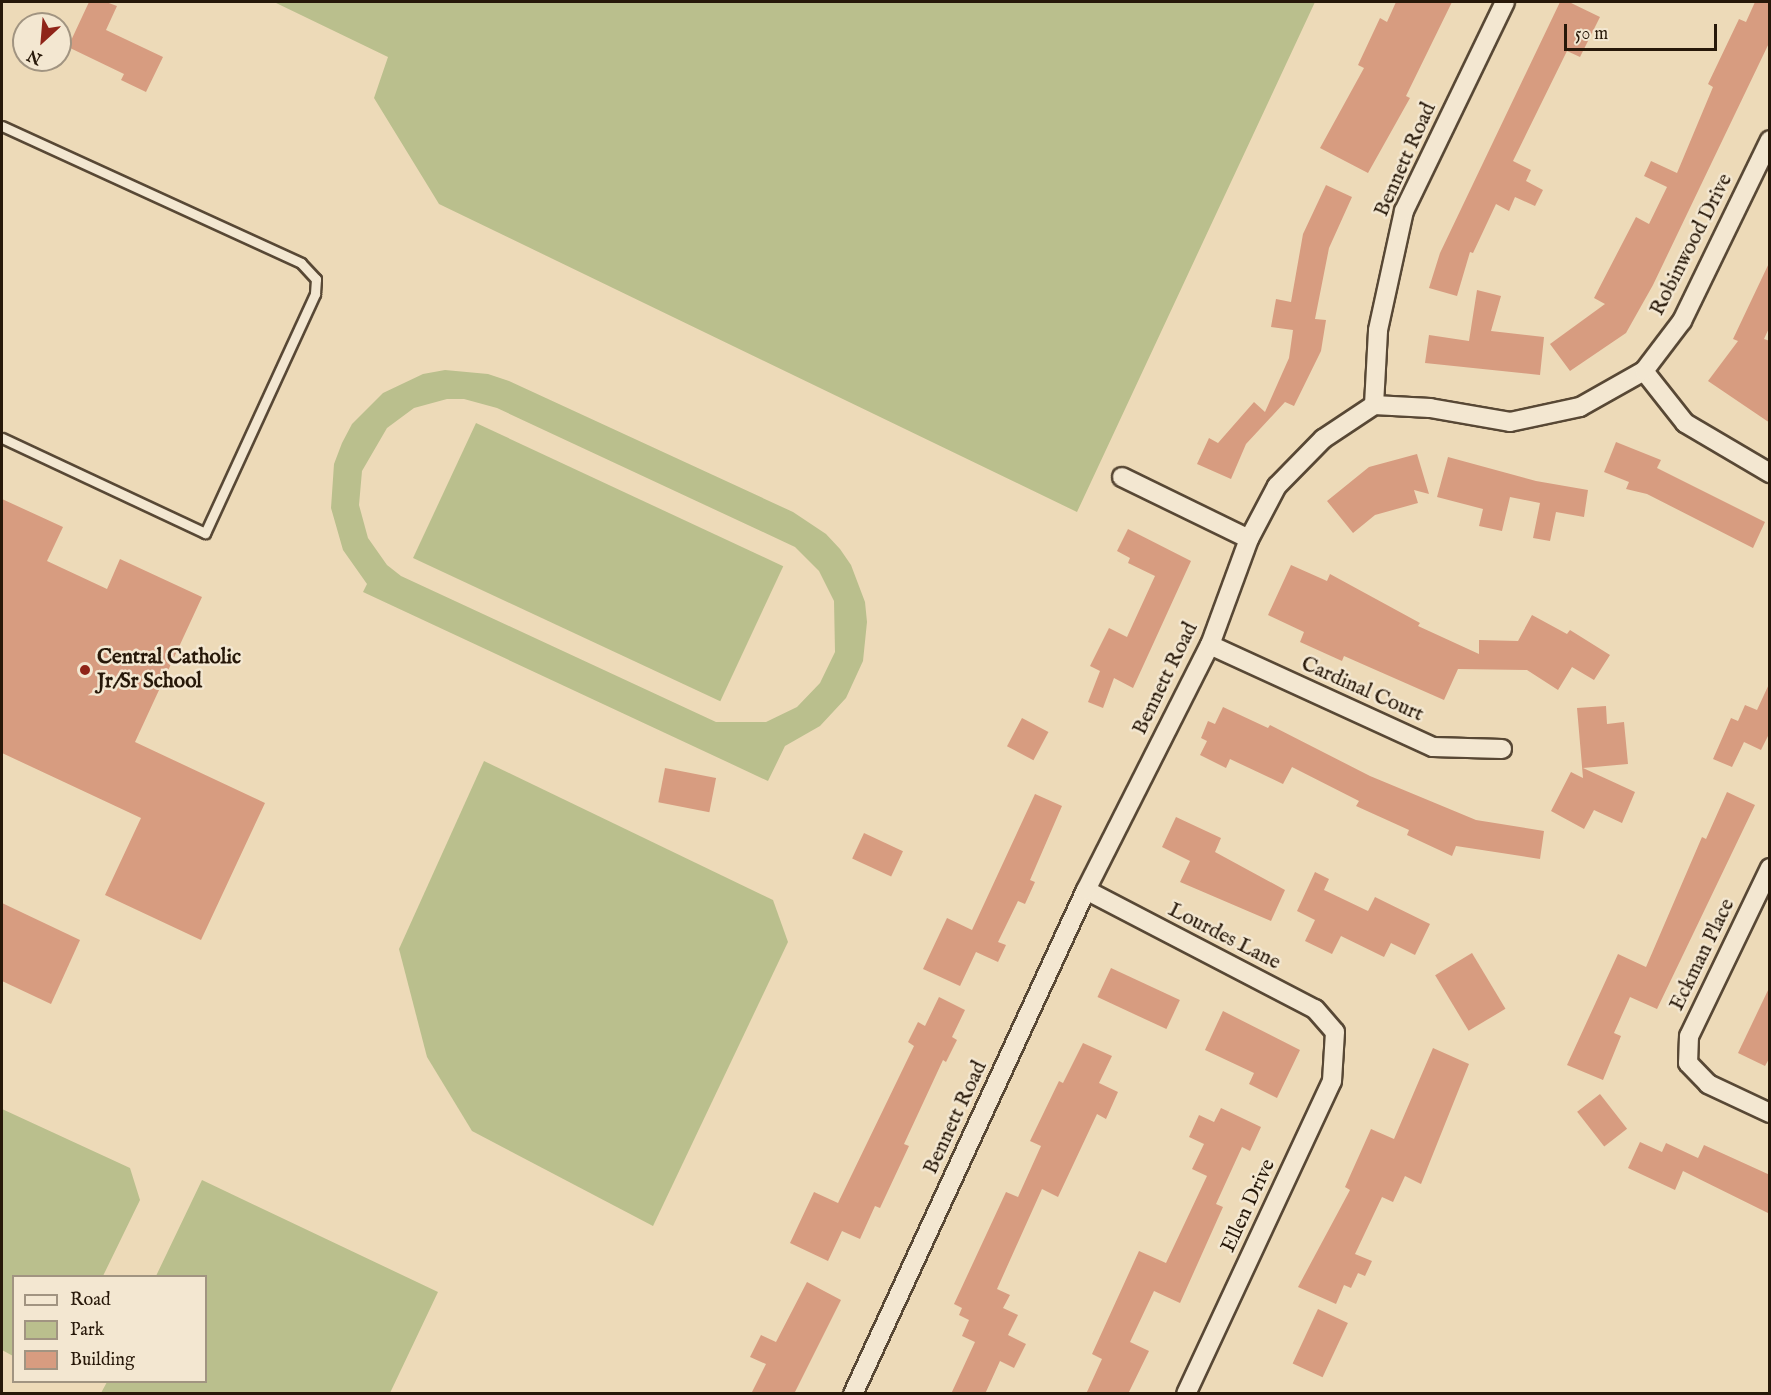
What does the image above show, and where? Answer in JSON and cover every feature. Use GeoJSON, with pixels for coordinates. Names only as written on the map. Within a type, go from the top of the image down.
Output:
{"type":"FeatureCollection","features":[{"type":"Feature","properties":{"kind":"street","name":"Bennett Road"},"geometry":{"type":"LineString","coordinates":[[853,1394],[1086,890],[1210,645],[1249,539],[1277,486],[1323,440],[1374,405],[1378,330],[1404,211],[1505,2]]}},
{"type":"Feature","properties":{"kind":"street","name":"Robinwood Drive"},"geometry":{"type":"LineString","coordinates":[[1374,405],[1430,408],[1510,422],[1580,407],[1644,371],[1682,321],[1770,140]]}},
{"type":"Feature","properties":{"kind":"street"},"geometry":{"type":"LineString","coordinates":[[1644,371],[1685,423],[1770,473]]}},
{"type":"Feature","properties":{"kind":"street"},"geometry":{"type":"LineString","coordinates":[[1122,477],[1249,539]]}},
{"type":"Feature","properties":{"kind":"street","name":"Cardinal Court"},"geometry":{"type":"LineString","coordinates":[[1210,645],[1433,747],[1502,749]]}},
{"type":"Feature","properties":{"kind":"street","name":"Eckman Place"},"geometry":{"type":"LineString","coordinates":[[1770,868],[1689,1036],[1688,1063],[1708,1084],[1770,1113]]}},
{"type":"Feature","properties":{"kind":"street","name":"Lourdes Lane"},"geometry":{"type":"LineString","coordinates":[[1086,890],[1315,1010],[1335,1032]]}},
{"type":"Feature","properties":{"kind":"street","name":"Ellen Drive"},"geometry":{"type":"LineString","coordinates":[[1186,1394],[1332,1081],[1335,1032]]}},
{"type":"Feature","properties":{"kind":"lane"},"geometry":{"type":"LineString","coordinates":[[2,126],[302,263],[316,279],[315,294],[205,534],[2,438]]}},
{"type":"Feature","properties":{"kind":"green space"},"geometry":{"type":"Polygon","coordinates":[[[274,2],[1315,2],[1077,512],[439,204],[374,98],[388,57],[274,2]]]}},
{"type":"Feature","properties":{"kind":"green space"},"geometry":{"type":"Polygon","coordinates":[[[445,370],[488,374],[509,381],[793,512],[826,534],[840,549],[851,565],[865,602],[867,622],[863,661],[846,698],[820,726],[785,746],[768,781],[363,592],[367,584],[343,550],[331,508],[334,464],[352,424],[383,393],[423,374],[445,370]],[[447,399],[414,408],[387,428],[362,471],[359,505],[368,538],[387,565],[401,576],[716,722],[766,722],[797,707],[820,683],[835,652],[834,601],[819,571],[795,547],[497,408],[464,399],[447,399]]]}},
{"type":"Feature","properties":{"kind":"green space"},"geometry":{"type":"Polygon","coordinates":[[[476,423],[783,566],[720,701],[413,558],[476,423]]]}},
{"type":"Feature","properties":{"kind":"green space"},"geometry":{"type":"Polygon","coordinates":[[[484,761],[773,900],[788,942],[653,1226],[472,1131],[427,1057],[399,949],[484,761]]]}},
{"type":"Feature","properties":{"kind":"green space"},"geometry":{"type":"Polygon","coordinates":[[[2,1109],[130,1168],[140,1200],[103,1275],[12,1275],[12,1355],[2,1350],[2,1109]]]}},
{"type":"Feature","properties":{"kind":"green space"},"geometry":{"type":"Polygon","coordinates":[[[202,1180],[438,1292],[390,1393],[101,1393],[106,1383],[207,1383],[207,1275],[156,1275],[202,1180]]]}},
{"type":"Feature","properties":{"kind":"building"},"geometry":{"type":"Polygon","coordinates":[[[89,2],[106,2],[117,6],[106,30],[163,57],[146,92],[121,80],[124,74],[72,49],[72,38],[89,2]]]}},
{"type":"Feature","properties":{"kind":"building"},"geometry":{"type":"Polygon","coordinates":[[[1396,2],[1452,2],[1406,96],[1410,98],[1368,173],[1320,148],[1364,68],[1358,65],[1380,18],[1387,22],[1396,2]]]}},
{"type":"Feature","properties":{"kind":"building"},"geometry":{"type":"Polygon","coordinates":[[[1560,2],[1569,2],[1600,17],[1580,57],[1567,51],[1513,161],[1531,170],[1526,181],[1543,190],[1535,206],[1515,197],[1509,211],[1496,204],[1473,253],[1470,252],[1457,296],[1429,288],[1440,253],[1560,2]]]}},
{"type":"Feature","properties":{"kind":"building"},"geometry":{"type":"Polygon","coordinates":[[[1755,2],[1770,2],[1770,41],[1653,285],[1626,333],[1570,371],[1550,344],[1605,304],[1594,298],[1636,217],[1649,224],[1667,187],[1644,176],[1651,161],[1677,173],[1713,87],[1708,84],[1739,19],[1746,22],[1755,2]]]}},
{"type":"Feature","properties":{"kind":"building"},"geometry":{"type":"Polygon","coordinates":[[[1326,185],[1352,197],[1329,248],[1315,319],[1326,320],[1321,351],[1294,406],[1285,402],[1246,444],[1231,479],[1197,464],[1209,438],[1218,443],[1254,402],[1265,412],[1289,358],[1293,330],[1271,327],[1276,299],[1291,302],[1303,234],[1326,185]]]}},
{"type":"Feature","properties":{"kind":"building"},"geometry":{"type":"Polygon","coordinates":[[[1770,261],[1770,326],[1764,339],[1770,341],[1770,423],[1708,381],[1738,341],[1733,339],[1770,261]]]}},
{"type":"Feature","properties":{"kind":"building"},"geometry":{"type":"Polygon","coordinates":[[[1477,290],[1501,296],[1491,331],[1544,337],[1540,375],[1425,363],[1429,335],[1469,341],[1477,290]]]}},
{"type":"Feature","properties":{"kind":"building"},"geometry":{"type":"Polygon","coordinates":[[[1616,442],[1661,460],[1657,468],[1765,522],[1753,548],[1647,494],[1626,489],[1629,482],[1604,472],[1616,442]]]}},
{"type":"Feature","properties":{"kind":"building"},"geometry":{"type":"Polygon","coordinates":[[[1417,454],[1429,494],[1414,490],[1418,503],[1375,515],[1353,533],[1327,501],[1369,467],[1417,454]]]}},
{"type":"Feature","properties":{"kind":"building"},"geometry":{"type":"Polygon","coordinates":[[[1448,457],[1536,481],[1588,490],[1584,517],[1556,512],[1550,541],[1533,538],[1540,503],[1510,497],[1502,531],[1479,526],[1483,509],[1437,497],[1448,457]]]}},
{"type":"Feature","properties":{"kind":"building","name":"Central Catholic Jr/Sr School"},"geometry":{"type":"Polygon","coordinates":[[[2,499],[63,527],[47,561],[107,589],[120,559],[202,597],[135,742],[265,803],[201,940],[105,895],[141,818],[2,753],[2,499]]]}},
{"type":"Feature","properties":{"kind":"building"},"geometry":{"type":"Polygon","coordinates":[[[1128,529],[1191,561],[1133,688],[1114,678],[1103,708],[1088,702],[1100,671],[1090,666],[1109,628],[1127,637],[1155,576],[1128,563],[1130,558],[1117,551],[1128,529]]]}},
{"type":"Feature","properties":{"kind":"building"},"geometry":{"type":"Polygon","coordinates":[[[1291,565],[1327,581],[1330,574],[1420,623],[1418,626],[1479,654],[1479,640],[1518,641],[1532,615],[1567,634],[1570,630],[1610,655],[1594,680],[1572,667],[1558,690],[1527,670],[1458,669],[1444,700],[1344,656],[1342,661],[1300,642],[1304,632],[1268,615],[1291,565]]]}},
{"type":"Feature","properties":{"kind":"building"},"geometry":{"type":"Polygon","coordinates":[[[1770,682],[1770,732],[1761,750],[1744,742],[1732,767],[1713,759],[1731,718],[1738,721],[1745,705],[1757,710],[1770,682]]]}},
{"type":"Feature","properties":{"kind":"building"},"geometry":{"type":"Polygon","coordinates":[[[1606,706],[1607,724],[1624,722],[1628,764],[1583,768],[1635,792],[1622,823],[1594,810],[1584,829],[1551,811],[1571,772],[1583,778],[1577,708],[1606,706]]]}},
{"type":"Feature","properties":{"kind":"building"},"geometry":{"type":"Polygon","coordinates":[[[1223,707],[1268,728],[1270,725],[1370,776],[1476,820],[1544,831],[1540,859],[1456,846],[1452,856],[1407,835],[1409,830],[1356,806],[1359,801],[1292,767],[1283,784],[1230,759],[1226,768],[1200,755],[1207,741],[1201,738],[1208,721],[1215,724],[1223,707]]]}},
{"type":"Feature","properties":{"kind":"building"},"geometry":{"type":"Polygon","coordinates":[[[1022,718],[1048,732],[1033,760],[1007,746],[1022,718]]]}},
{"type":"Feature","properties":{"kind":"building"},"geometry":{"type":"Polygon","coordinates":[[[665,768],[716,778],[709,812],[658,802],[665,768]]]}},
{"type":"Feature","properties":{"kind":"building"},"geometry":{"type":"Polygon","coordinates":[[[1727,792],[1755,805],[1657,1009],[1630,997],[1614,1033],[1621,1036],[1603,1080],[1567,1065],[1618,954],[1646,967],[1702,837],[1706,839],[1727,792]]]}},
{"type":"Feature","properties":{"kind":"building"},"geometry":{"type":"Polygon","coordinates":[[[1035,794],[1062,806],[1030,880],[1035,882],[1025,904],[1018,901],[998,942],[1006,945],[998,962],[976,952],[960,986],[923,969],[947,918],[972,930],[1035,794]]]}},
{"type":"Feature","properties":{"kind":"building"},"geometry":{"type":"Polygon","coordinates":[[[1176,817],[1221,838],[1215,852],[1285,890],[1271,921],[1180,882],[1190,861],[1162,847],[1176,817]]]}},
{"type":"Feature","properties":{"kind":"building"},"geometry":{"type":"Polygon","coordinates":[[[864,833],[903,851],[891,877],[852,858],[864,833]]]}},
{"type":"Feature","properties":{"kind":"building"},"geometry":{"type":"Polygon","coordinates":[[[1315,872],[1329,879],[1324,890],[1368,911],[1375,897],[1430,924],[1415,955],[1391,943],[1384,957],[1341,936],[1332,954],[1305,941],[1315,920],[1297,911],[1315,872]]]}},
{"type":"Feature","properties":{"kind":"building"},"geometry":{"type":"Polygon","coordinates":[[[2,903],[80,940],[51,1004],[2,981],[2,903]]]}},
{"type":"Feature","properties":{"kind":"building"},"geometry":{"type":"Polygon","coordinates":[[[1472,953],[1505,1009],[1469,1031],[1435,975],[1472,953]]]}},
{"type":"Feature","properties":{"kind":"building"},"geometry":{"type":"Polygon","coordinates":[[[1111,968],[1180,1000],[1166,1029],[1097,997],[1111,968]]]}},
{"type":"Feature","properties":{"kind":"building"},"geometry":{"type":"Polygon","coordinates":[[[1770,986],[1770,1057],[1765,1066],[1738,1053],[1770,986]]]}},
{"type":"Feature","properties":{"kind":"building"},"geometry":{"type":"Polygon","coordinates":[[[939,997],[965,1010],[952,1037],[957,1040],[946,1062],[943,1060],[904,1144],[909,1146],[880,1208],[875,1206],[860,1239],[842,1231],[828,1261],[790,1243],[814,1192],[838,1203],[914,1046],[908,1042],[918,1022],[925,1026],[939,997]]]}},
{"type":"Feature","properties":{"kind":"building"},"geometry":{"type":"Polygon","coordinates":[[[1223,1011],[1300,1050],[1277,1098],[1249,1084],[1254,1073],[1205,1050],[1223,1011]]]}},
{"type":"Feature","properties":{"kind":"building"},"geometry":{"type":"Polygon","coordinates":[[[1083,1043],[1112,1056],[1099,1083],[1118,1092],[1106,1119],[1097,1114],[1058,1197],[1042,1189],[997,1289],[1010,1295],[1003,1308],[1018,1315],[1008,1335],[1026,1344],[1014,1368],[1000,1361],[985,1394],[951,1394],[975,1342],[962,1336],[969,1320],[959,1315],[962,1308],[954,1304],[1006,1192],[1018,1197],[1041,1146],[1030,1141],[1059,1081],[1063,1083],[1083,1043]]]}},
{"type":"Feature","properties":{"kind":"building"},"geometry":{"type":"Polygon","coordinates":[[[1433,1048],[1469,1064],[1421,1184],[1405,1176],[1393,1202],[1382,1197],[1355,1254],[1372,1261],[1365,1276],[1358,1273],[1351,1288],[1344,1285],[1336,1304],[1298,1287],[1350,1190],[1345,1187],[1371,1129],[1394,1139],[1433,1048]]]}},
{"type":"Feature","properties":{"kind":"building"},"geometry":{"type":"Polygon","coordinates":[[[1600,1094],[1627,1129],[1604,1147],[1577,1112],[1600,1094]]]}},
{"type":"Feature","properties":{"kind":"building"},"geometry":{"type":"Polygon","coordinates":[[[1221,1108],[1261,1127],[1250,1151],[1242,1147],[1216,1204],[1223,1207],[1180,1303],[1154,1291],[1130,1342],[1149,1351],[1128,1394],[1086,1394],[1102,1359],[1092,1354],[1139,1251],[1166,1263],[1207,1176],[1192,1169],[1204,1144],[1189,1137],[1199,1115],[1214,1122],[1221,1108]]]}},
{"type":"Feature","properties":{"kind":"building"},"geometry":{"type":"Polygon","coordinates":[[[1640,1142],[1662,1152],[1666,1143],[1698,1158],[1704,1145],[1770,1175],[1770,1214],[1683,1171],[1675,1190],[1628,1168],[1640,1142]]]}},
{"type":"Feature","properties":{"kind":"building"},"geometry":{"type":"Polygon","coordinates":[[[807,1282],[841,1300],[794,1394],[751,1394],[766,1364],[750,1357],[761,1335],[776,1342],[807,1282]]]}},
{"type":"Feature","properties":{"kind":"building"},"geometry":{"type":"Polygon","coordinates":[[[1318,1309],[1348,1323],[1323,1377],[1293,1363],[1318,1309]]]}},
{"type":"Feature","properties":{"kind":"place","name":"Central Catholic Jr/Sr School"},"geometry":{"type":"Point","coordinates":[85,670]}}]}
